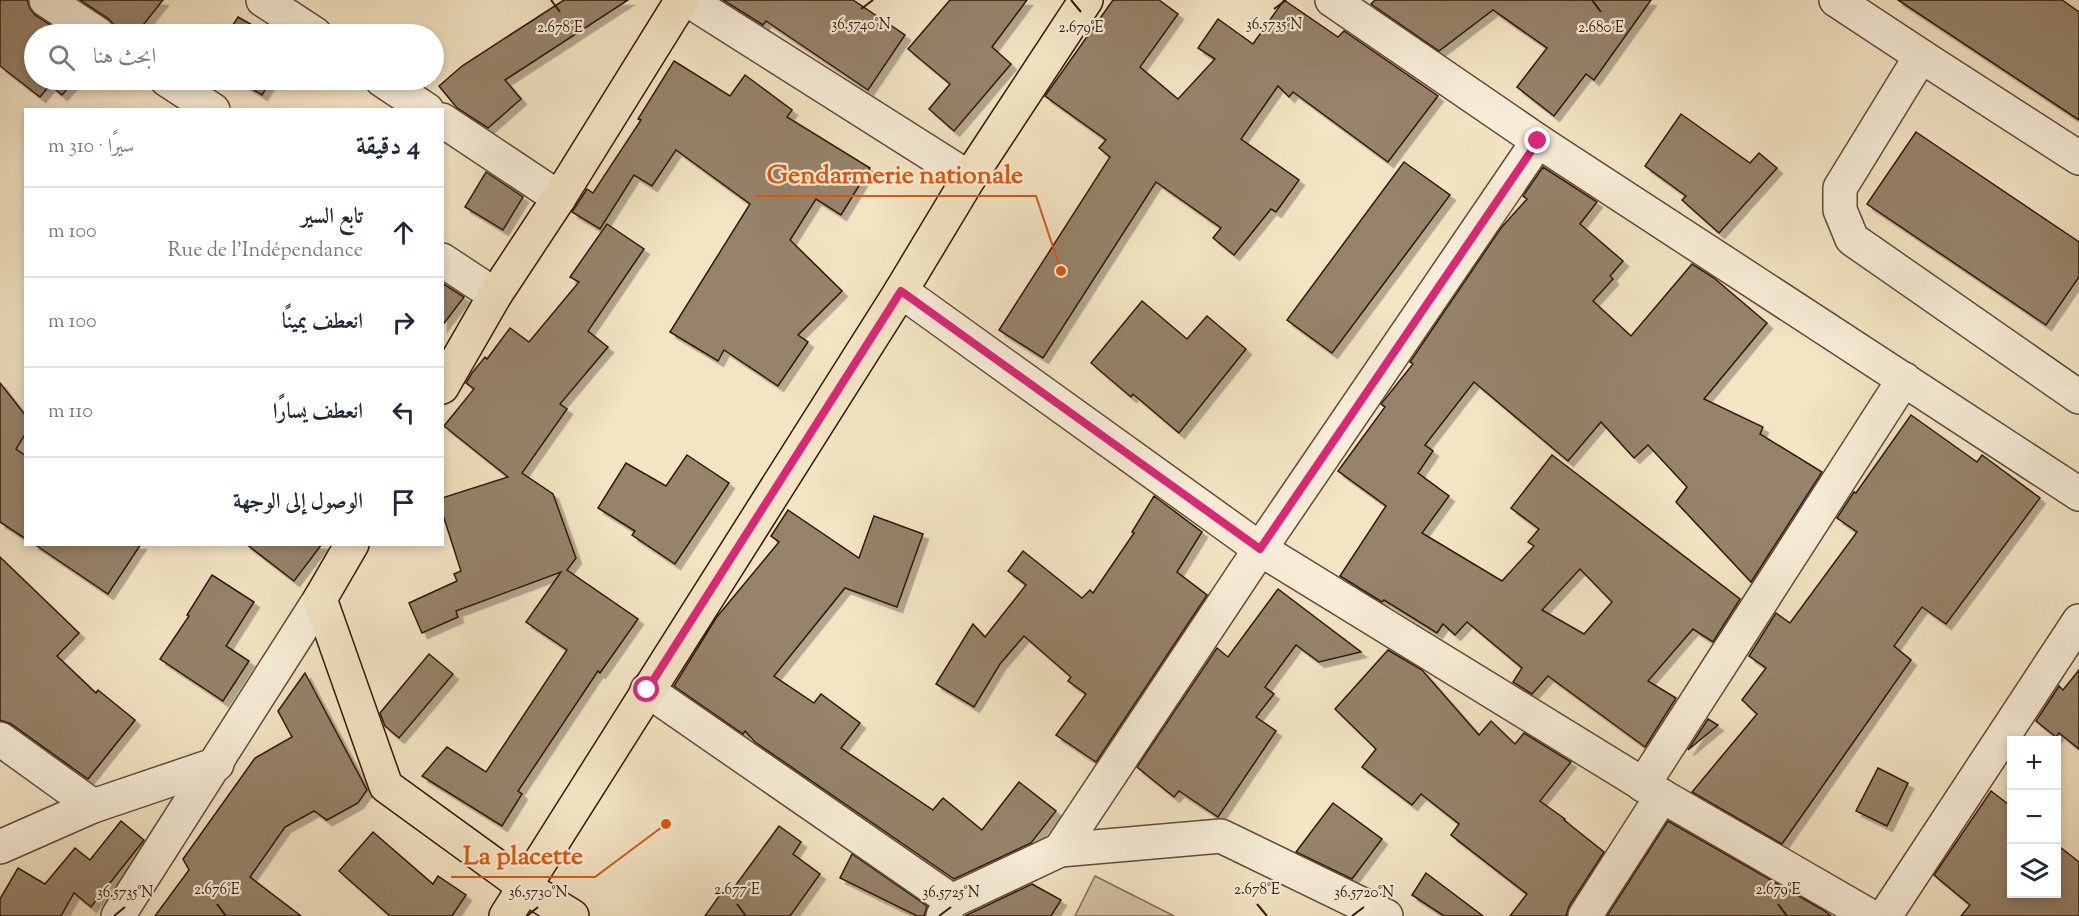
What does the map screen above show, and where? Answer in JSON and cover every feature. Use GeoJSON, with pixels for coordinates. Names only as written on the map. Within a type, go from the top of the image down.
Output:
{"type":"FeatureCollection","features":[{"type":"Feature","properties":{"kind":"main road"},"geometry":{"type":"LineString","coordinates":[[444,384],[495,295],[559,198],[682,0]]}},
{"type":"Feature","properties":{"kind":"main road"},"geometry":{"type":"LineString","coordinates":[[506,916],[901,291],[969,178],[1086,0]]}},
{"type":"Feature","properties":{"kind":"main road"},"geometry":{"type":"LineString","coordinates":[[351,546],[320,599],[386,786],[525,887],[572,916]]}},
{"type":"Feature","properties":{"kind":"street"},"geometry":{"type":"LineString","coordinates":[[46,0],[83,24]]}},
{"type":"Feature","properties":{"kind":"street"},"geometry":{"type":"LineString","coordinates":[[263,0],[300,24]]}},
{"type":"Feature","properties":{"kind":"street"},"geometry":{"type":"LineString","coordinates":[[688,0],[969,178]]}},
{"type":"Feature","properties":{"kind":"street"},"geometry":{"type":"LineString","coordinates":[[1332,0],[1538,141],[2079,494]]}},
{"type":"Feature","properties":{"kind":"street"},"geometry":{"type":"LineString","coordinates":[[1836,0],[2079,158]]}},
{"type":"Feature","properties":{"kind":"street"},"geometry":{"type":"LineString","coordinates":[[1921,56],[1840,188],[1840,210],[1852,239],[2079,397]]}},
{"type":"Feature","properties":{"kind":"street"},"geometry":{"type":"LineString","coordinates":[[182,90],[210,108]]}},
{"type":"Feature","properties":{"kind":"street"},"geometry":{"type":"LineString","coordinates":[[397,90],[424,108]]}},
{"type":"Feature","properties":{"kind":"street"},"geometry":{"type":"LineString","coordinates":[[444,121],[559,198]]}},
{"type":"Feature","properties":{"kind":"street"},"geometry":{"type":"LineString","coordinates":[[1060,850],[1260,549],[1538,141]]}},
{"type":"Feature","properties":{"kind":"street"},"geometry":{"type":"LineString","coordinates":[[444,261],[495,295]]}},
{"type":"Feature","properties":{"kind":"street"},"geometry":{"type":"LineString","coordinates":[[901,291],[1260,549],[1652,790],[1870,916]]}},
{"type":"Feature","properties":{"kind":"street"},"geometry":{"type":"LineString","coordinates":[[1585,916],[1652,790],[1904,379]]}},
{"type":"Feature","properties":{"kind":"street"},"geometry":{"type":"LineString","coordinates":[[118,916],[217,764],[320,599]]}},
{"type":"Feature","properties":{"kind":"street"},"geometry":{"type":"LineString","coordinates":[[1885,916],[2079,621]]}},
{"type":"Feature","properties":{"kind":"street"},"geometry":{"type":"LineString","coordinates":[[647,690],[948,909],[1060,850],[1221,836],[1386,916]]}},
{"type":"Feature","properties":{"kind":"street"},"geometry":{"type":"LineString","coordinates":[[0,739],[93,806]]}},
{"type":"Feature","properties":{"kind":"street"},"geometry":{"type":"LineString","coordinates":[[0,847],[93,806],[217,764]]}},
{"type":"Feature","properties":{"kind":"shaded area"},"geometry":{"type":"Polygon","coordinates":[[[1095,876],[1174,916],[1075,916],[1095,876]]]}},
{"type":"Feature","properties":{"kind":"building"},"geometry":{"type":"Polygon","coordinates":[[[0,0],[27,0],[35,15],[49,24],[24,24],[24,85],[0,66],[0,0]]]}},
{"type":"Feature","properties":{"kind":"building"},"geometry":{"type":"Polygon","coordinates":[[[80,0],[163,0],[144,24],[113,24],[80,0]]]}},
{"type":"Feature","properties":{"kind":"building"},"geometry":{"type":"Polygon","coordinates":[[[564,0],[628,0],[505,80],[521,99],[488,128],[457,108],[442,90],[444,82],[462,66],[564,0]]]}},
{"type":"Feature","properties":{"kind":"building"},"geometry":{"type":"Polygon","coordinates":[[[723,0],[853,0],[905,35],[868,90],[766,21],[763,25],[723,0]]]}},
{"type":"Feature","properties":{"kind":"building"},"geometry":{"type":"Polygon","coordinates":[[[950,0],[1027,0],[992,47],[1011,64],[954,131],[929,109],[950,84],[908,49],[950,0]]]}},
{"type":"Feature","properties":{"kind":"building"},"geometry":{"type":"Polygon","coordinates":[[[1113,0],[1159,0],[1178,14],[1140,67],[1178,99],[1215,59],[1198,48],[1218,19],[1253,44],[1284,0],[1338,37],[1344,31],[1438,96],[1388,162],[1293,92],[1289,97],[1278,86],[1241,139],[1299,180],[1276,212],[1271,209],[1234,255],[1213,238],[1221,228],[1156,182],[1043,358],[999,330],[1110,157],[1099,148],[1106,140],[1045,96],[1113,0]]]}},
{"type":"Feature","properties":{"kind":"building"},"geometry":{"type":"Polygon","coordinates":[[[1375,0],[1651,0],[1594,80],[1586,74],[1554,116],[1517,87],[1547,48],[1493,10],[1439,51],[1371,4],[1375,0]]]}},
{"type":"Feature","properties":{"kind":"building"},"geometry":{"type":"Polygon","coordinates":[[[1898,0],[2062,0],[2079,12],[2079,120],[1898,0]]]}},
{"type":"Feature","properties":{"kind":"building"},"geometry":{"type":"Polygon","coordinates":[[[238,17],[250,24],[233,24],[238,17]]]}},
{"type":"Feature","properties":{"kind":"building"},"geometry":{"type":"Polygon","coordinates":[[[674,61],[730,96],[745,75],[792,110],[787,117],[870,168],[841,215],[816,199],[790,240],[842,291],[798,335],[808,342],[778,386],[724,350],[718,361],[670,332],[750,204],[676,150],[652,186],[634,175],[600,229],[572,212],[587,189],[593,193],[641,120],[638,119],[674,61]]]}},
{"type":"Feature","properties":{"kind":"building"},"geometry":{"type":"Polygon","coordinates":[[[31,90],[46,90],[40,97],[31,90]]]}},
{"type":"Feature","properties":{"kind":"building"},"geometry":{"type":"Polygon","coordinates":[[[56,90],[66,90],[62,95],[56,90]]]}},
{"type":"Feature","properties":{"kind":"building"},"geometry":{"type":"Polygon","coordinates":[[[254,90],[265,90],[262,95],[254,90]]]}},
{"type":"Feature","properties":{"kind":"building"},"geometry":{"type":"Polygon","coordinates":[[[1681,114],[1750,163],[1759,153],[1777,168],[1719,233],[1682,200],[1686,196],[1645,166],[1681,114]]]}},
{"type":"Feature","properties":{"kind":"building"},"geometry":{"type":"Polygon","coordinates":[[[1916,132],[2079,242],[2079,277],[2046,325],[1867,204],[1916,132]]]}},
{"type":"Feature","properties":{"kind":"building"},"geometry":{"type":"Polygon","coordinates":[[[1404,162],[1450,195],[1332,353],[1287,320],[1404,162]]]}},
{"type":"Feature","properties":{"kind":"building"},"geometry":{"type":"Polygon","coordinates":[[[1543,167],[1597,202],[1580,224],[1623,261],[1610,276],[1613,279],[1593,301],[1631,336],[1692,264],[1714,278],[1767,323],[1704,399],[1763,427],[1760,434],[1822,472],[1751,582],[1676,502],[1687,487],[1648,445],[1634,458],[1601,422],[1568,461],[1474,382],[1425,445],[1433,451],[1418,473],[1449,496],[1422,533],[1502,581],[1534,546],[1528,542],[1539,529],[1511,508],[1552,455],[1740,599],[1713,642],[1693,629],[1648,681],[1676,698],[1645,747],[1548,676],[1532,694],[1513,682],[1522,668],[1467,622],[1455,635],[1443,624],[1437,633],[1340,576],[1386,506],[1338,471],[1385,407],[1381,404],[1413,364],[1410,362],[1501,228],[1527,199],[1523,196],[1543,167]],[[1580,569],[1542,610],[1584,634],[1612,602],[1580,569]]]}},
{"type":"Feature","properties":{"kind":"building"},"geometry":{"type":"Polygon","coordinates":[[[486,172],[523,197],[503,230],[465,207],[486,172]]]}},
{"type":"Feature","properties":{"kind":"building"},"geometry":{"type":"Polygon","coordinates":[[[607,224],[644,249],[588,331],[608,347],[560,404],[567,409],[522,473],[553,494],[576,558],[567,570],[638,619],[600,673],[598,671],[518,791],[522,794],[502,826],[422,776],[447,747],[486,772],[567,650],[526,622],[561,572],[456,611],[458,617],[422,633],[409,603],[457,581],[454,574],[461,571],[444,518],[444,497],[508,477],[444,426],[474,389],[466,383],[485,357],[487,359],[510,328],[529,342],[579,282],[570,277],[607,224]]]}},
{"type":"Feature","properties":{"kind":"building"},"geometry":{"type":"Polygon","coordinates":[[[444,284],[464,297],[444,323],[444,284]]]}},
{"type":"Feature","properties":{"kind":"building"},"geometry":{"type":"Polygon","coordinates":[[[1142,301],[1187,339],[1207,316],[1246,349],[1179,433],[1133,394],[1131,397],[1091,363],[1142,301]]]}},
{"type":"Feature","properties":{"kind":"building"},"geometry":{"type":"Polygon","coordinates":[[[0,383],[24,413],[24,436],[16,449],[24,455],[24,538],[0,522],[0,383]]]}},
{"type":"Feature","properties":{"kind":"building"},"geometry":{"type":"Polygon","coordinates":[[[1911,415],[1977,462],[1982,455],[2040,498],[1946,624],[1922,607],[1894,646],[1911,660],[1782,844],[1692,792],[1757,714],[1742,700],[1766,668],[1749,656],[1776,613],[1790,623],[1857,532],[1837,518],[1911,415]]]}},
{"type":"Feature","properties":{"kind":"building"},"geometry":{"type":"Polygon","coordinates":[[[687,455],[729,483],[675,564],[632,535],[635,531],[598,508],[626,463],[666,486],[687,455]]]}},
{"type":"Feature","properties":{"kind":"building"},"geometry":{"type":"Polygon","coordinates":[[[1154,496],[1202,532],[1177,572],[1207,595],[1096,762],[1056,735],[1086,694],[1068,681],[1071,677],[1024,636],[1000,664],[974,707],[936,684],[973,624],[985,637],[1026,585],[1008,571],[1023,551],[1082,598],[1090,590],[1093,593],[1134,533],[1132,532],[1154,496]]]}},
{"type":"Feature","properties":{"kind":"building"},"geometry":{"type":"Polygon","coordinates":[[[788,510],[859,558],[874,516],[923,534],[897,607],[845,588],[774,676],[814,703],[821,694],[860,723],[841,748],[933,810],[943,798],[982,830],[1019,782],[1056,811],[1031,843],[954,879],[755,742],[745,731],[743,734],[674,686],[716,618],[779,542],[771,536],[788,510]]]}},
{"type":"Feature","properties":{"kind":"building"},"geometry":{"type":"Polygon","coordinates":[[[37,546],[140,546],[108,594],[37,546]]]}},
{"type":"Feature","properties":{"kind":"building"},"geometry":{"type":"Polygon","coordinates":[[[249,546],[320,546],[294,581],[249,546]]]}},
{"type":"Feature","properties":{"kind":"building"},"geometry":{"type":"Polygon","coordinates":[[[0,557],[79,633],[57,656],[96,693],[98,690],[135,720],[88,779],[11,724],[0,720],[0,557]]]}},
{"type":"Feature","properties":{"kind":"building"},"geometry":{"type":"Polygon","coordinates":[[[212,575],[254,602],[226,646],[249,661],[223,701],[160,659],[189,616],[187,615],[212,575]]]}},
{"type":"Feature","properties":{"kind":"building"},"geometry":{"type":"Polygon","coordinates":[[[1278,589],[1361,652],[1319,662],[1296,645],[1265,687],[1274,694],[1256,717],[1276,731],[1218,817],[1179,791],[1174,797],[1137,767],[1217,648],[1228,657],[1278,589]]]}},
{"type":"Feature","properties":{"kind":"building"},"geometry":{"type":"Polygon","coordinates":[[[1388,650],[1422,670],[1479,735],[1491,721],[1515,744],[1524,733],[1571,762],[1540,801],[1604,852],[1569,906],[1566,916],[1510,916],[1527,894],[1451,835],[1459,824],[1421,794],[1412,805],[1362,767],[1376,749],[1335,709],[1388,650]]]}},
{"type":"Feature","properties":{"kind":"building"},"geometry":{"type":"Polygon","coordinates":[[[429,654],[453,674],[399,738],[385,726],[380,713],[429,654]]]}},
{"type":"Feature","properties":{"kind":"building"},"geometry":{"type":"Polygon","coordinates":[[[2079,670],[2079,749],[2059,733],[2055,736],[2036,721],[2059,686],[2063,690],[2079,670]]]}},
{"type":"Feature","properties":{"kind":"building"},"geometry":{"type":"Polygon","coordinates":[[[305,673],[367,790],[358,803],[327,820],[314,811],[285,827],[250,877],[301,916],[155,916],[189,870],[183,859],[255,758],[292,737],[278,711],[305,673]]]}},
{"type":"Feature","properties":{"kind":"building"},"geometry":{"type":"Polygon","coordinates":[[[1708,719],[1718,725],[1688,750],[1708,719]]]}},
{"type":"Feature","properties":{"kind":"building"},"geometry":{"type":"Polygon","coordinates":[[[1878,768],[1908,783],[1887,826],[1856,811],[1878,768]]]}},
{"type":"Feature","properties":{"kind":"building"},"geometry":{"type":"Polygon","coordinates":[[[1991,791],[2007,803],[2007,898],[2061,898],[2061,848],[2079,862],[2079,916],[1961,916],[1970,905],[1934,875],[1991,791]]]}},
{"type":"Feature","properties":{"kind":"building"},"geometry":{"type":"Polygon","coordinates":[[[1333,803],[1382,839],[1352,879],[1296,852],[1333,803]]]}},
{"type":"Feature","properties":{"kind":"building"},"geometry":{"type":"Polygon","coordinates":[[[121,821],[144,840],[91,907],[74,893],[61,916],[0,916],[0,899],[18,868],[45,884],[75,848],[90,860],[121,821]]]}},
{"type":"Feature","properties":{"kind":"building"},"geometry":{"type":"Polygon","coordinates":[[[1668,821],[1823,910],[1831,916],[1607,916],[1668,821]]]}},
{"type":"Feature","properties":{"kind":"building"},"geometry":{"type":"Polygon","coordinates":[[[779,826],[801,842],[793,854],[820,874],[790,916],[705,916],[727,885],[733,889],[779,826]]]}},
{"type":"Feature","properties":{"kind":"building"},"geometry":{"type":"Polygon","coordinates":[[[373,832],[433,884],[438,876],[466,895],[452,916],[390,916],[339,871],[373,832]]]}},
{"type":"Feature","properties":{"kind":"building"},"geometry":{"type":"Polygon","coordinates":[[[852,854],[927,906],[924,916],[917,916],[840,878],[852,854]]]}},
{"type":"Feature","properties":{"kind":"building"},"geometry":{"type":"Polygon","coordinates":[[[1426,873],[1483,916],[1444,916],[1412,895],[1426,873]]]}},
{"type":"Feature","properties":{"kind":"building"},"geometry":{"type":"Polygon","coordinates":[[[1032,884],[1061,900],[1051,916],[965,916],[1032,884]]]}},
{"type":"Feature","properties":{"kind":"place","name":"Gendarmerie nationale"},"geometry":{"type":"Point","coordinates":[1061,271]}},
{"type":"Feature","properties":{"kind":"place","name":"La placette"},"geometry":{"type":"Point","coordinates":[666,824]}},
{"type":"Feature","properties":{"kind":"route"},"geometry":{"type":"LineString","coordinates":[[647,690],[901,291],[1260,549],[1538,141]]}}]}
